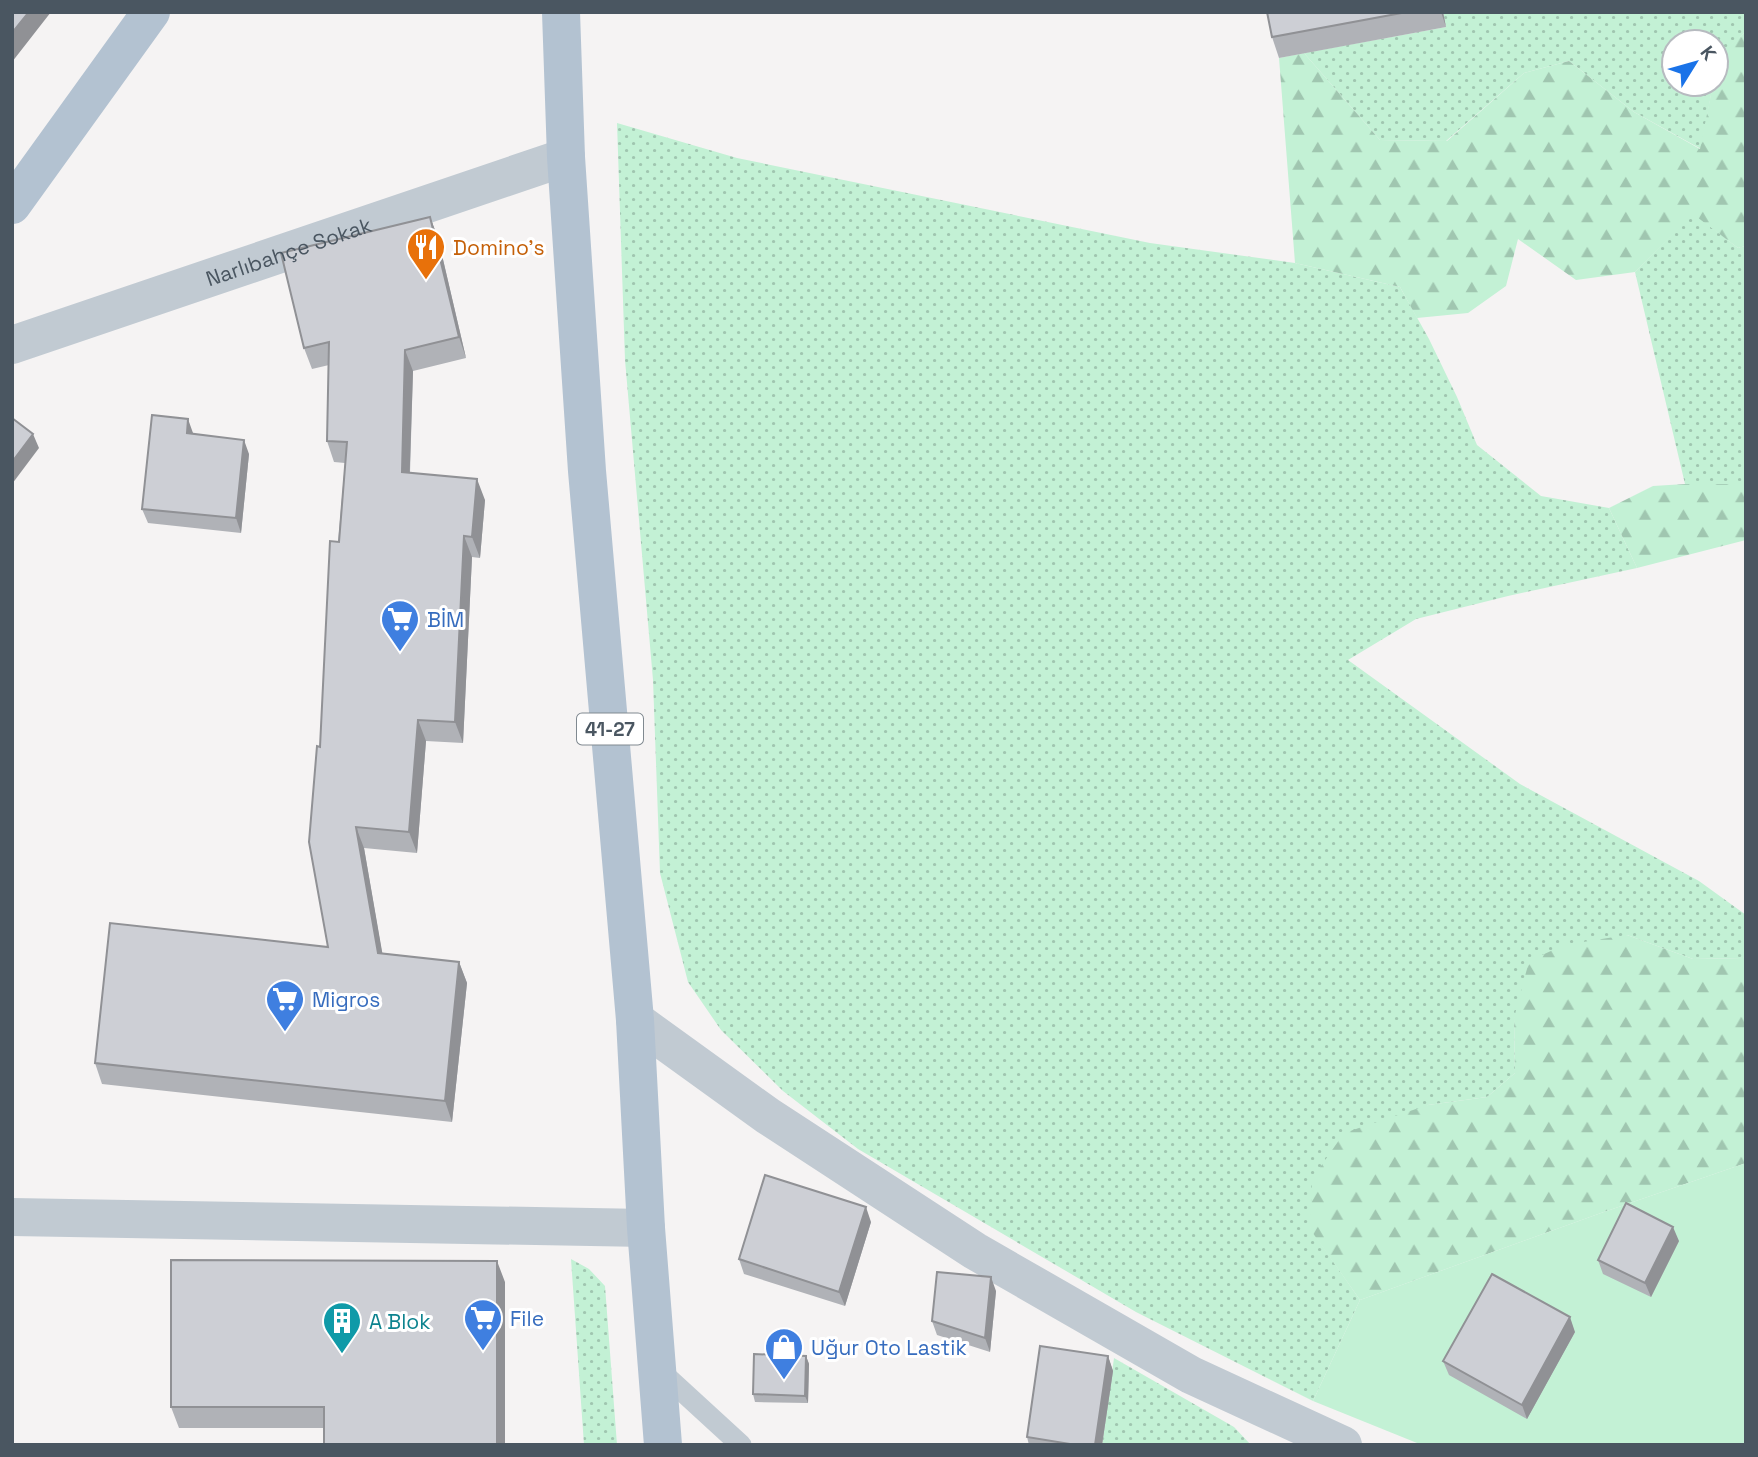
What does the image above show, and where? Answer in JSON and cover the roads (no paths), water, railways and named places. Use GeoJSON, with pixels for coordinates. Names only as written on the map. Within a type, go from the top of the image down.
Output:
{"type":"FeatureCollection","features":[{"type":"Feature","properties":{"kind":"main road"},"geometry":{"type":"LineString","coordinates":[[12,205],[151,12]]}},
{"type":"Feature","properties":{"kind":"main road","name":"41-27"},"geometry":{"type":"LineString","coordinates":[[561,12],[566,157],[589,484],[635,1020],[646,1228],[663,1445]]}},
{"type":"Feature","properties":{"kind":"street","name":"Narlıbahçe Sokak"},"geometry":{"type":"LineString","coordinates":[[12,345],[566,157]]}},
{"type":"Feature","properties":{"kind":"street"},"geometry":{"type":"LineString","coordinates":[[635,1020],[768,1116],[975,1251],[1191,1375],[1343,1445]]}},
{"type":"Feature","properties":{"kind":"street"},"geometry":{"type":"LineString","coordinates":[[12,1217],[646,1228]]}},
{"type":"Feature","properties":{"kind":"lane"},"geometry":{"type":"LineString","coordinates":[[657,1368],[741,1445]]}},
{"type":"Feature","properties":{"kind":"place","name":"Domino's"},"geometry":{"type":"Point","coordinates":[426,281]}},
{"type":"Feature","properties":{"kind":"place","name":"BİM"},"geometry":{"type":"Point","coordinates":[400,653]}},
{"type":"Feature","properties":{"kind":"place","name":"Migros"},"geometry":{"type":"Point","coordinates":[285,1033]}},
{"type":"Feature","properties":{"kind":"place","name":"File"},"geometry":{"type":"Point","coordinates":[483,1352]}},
{"type":"Feature","properties":{"kind":"place","name":"A Blok"},"geometry":{"type":"Point","coordinates":[342,1355]}},
{"type":"Feature","properties":{"kind":"place","name":"Uğur Oto Lastik"},"geometry":{"type":"Point","coordinates":[784,1381]}}]}
